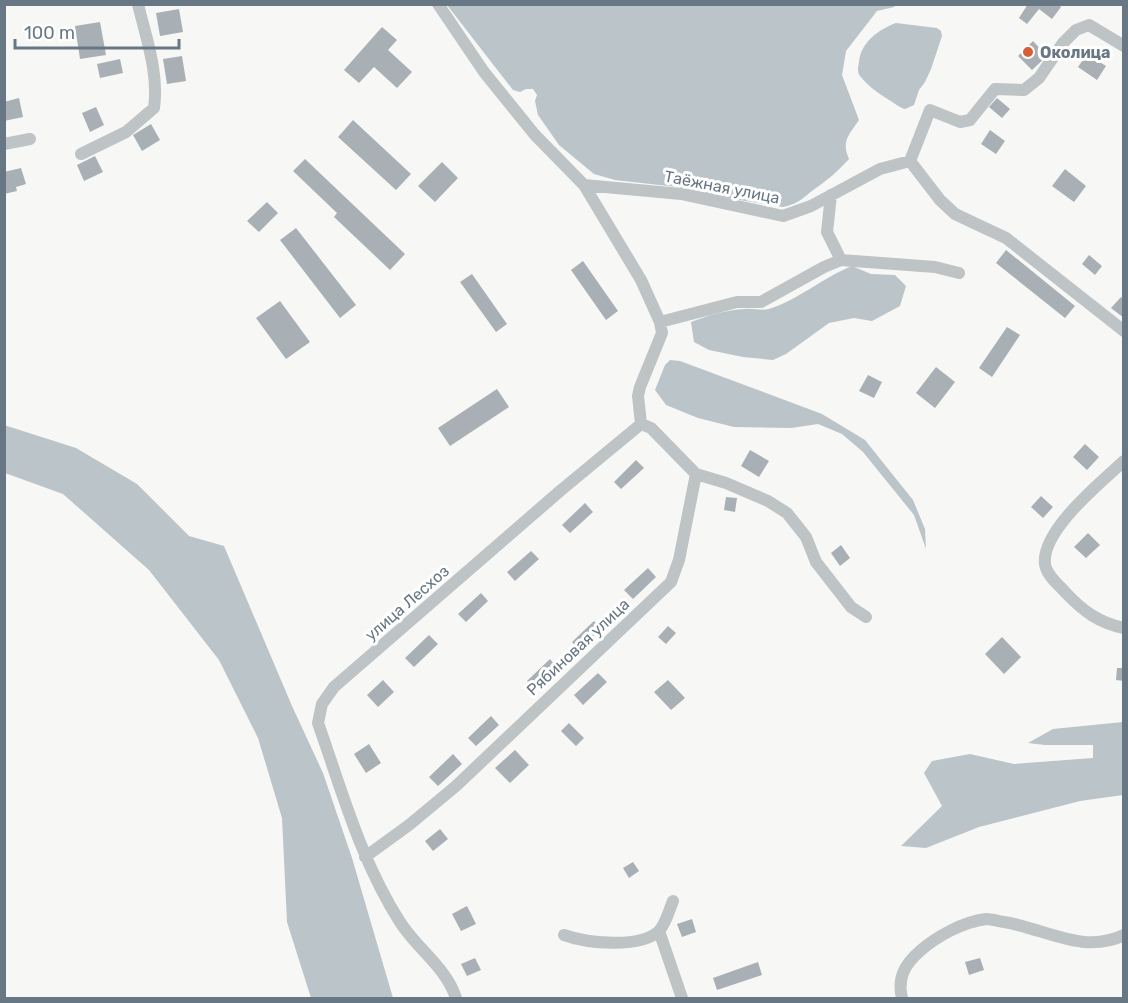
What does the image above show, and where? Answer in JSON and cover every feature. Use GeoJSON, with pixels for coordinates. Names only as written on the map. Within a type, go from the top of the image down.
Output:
{"type":"FeatureCollection","features":[{"type":"Feature","properties":{"kind":"street"},"geometry":{"type":"LineString","coordinates":[[81,154],[126,132],[154,108],[156,94],[152,60],[138,4]]}},
{"type":"Feature","properties":{"kind":"street"},"geometry":{"type":"LineString","coordinates":[[438,4],[484,72],[535,135],[584,185],[641,280],[660,322],[662,333],[640,387],[638,396],[641,424],[651,428],[696,474],[726,483],[768,501],[788,513],[806,537],[816,562],[851,607],[866,617]]}},
{"type":"Feature","properties":{"kind":"street"},"geometry":{"type":"LineString","coordinates":[[1121,329],[1006,238],[955,214],[940,201],[910,161],[930,110],[960,122],[970,120],[996,89],[1024,90],[1039,78],[1063,43],[1076,30],[1089,25],[1124,46]]}},
{"type":"Feature","properties":{"kind":"street"},"geometry":{"type":"LineString","coordinates":[[4,144],[30,139]]}},
{"type":"Feature","properties":{"kind":"street","name":"Таёжная улица"},"geometry":{"type":"LineString","coordinates":[[584,185],[681,194],[783,216],[811,206],[880,169],[910,161]]}},
{"type":"Feature","properties":{"kind":"street"},"geometry":{"type":"LineString","coordinates":[[831,195],[827,232],[841,260]]}},
{"type":"Feature","properties":{"kind":"street"},"geometry":{"type":"LineString","coordinates":[[660,322],[737,302],[761,302],[841,260],[935,267],[959,273]]}},
{"type":"Feature","properties":{"kind":"street","name":"улица Лесхоз"},"geometry":{"type":"LineString","coordinates":[[456,999],[451,983],[400,923],[365,857],[318,723],[322,704],[334,687],[560,491],[641,424]]}},
{"type":"Feature","properties":{"kind":"street"},"geometry":{"type":"LineString","coordinates":[[1124,460],[1066,517],[1047,546],[1044,565],[1049,574],[1083,611],[1110,625],[1124,628]]}},
{"type":"Feature","properties":{"kind":"street","name":"Рябиновая улица"},"geometry":{"type":"LineString","coordinates":[[365,857],[409,825],[456,786],[670,582],[679,560],[696,474]]}},
{"type":"Feature","properties":{"kind":"street"},"geometry":{"type":"LineString","coordinates":[[564,935],[578,940],[617,943],[638,941],[659,931],[673,901]]}},
{"type":"Feature","properties":{"kind":"street"},"geometry":{"type":"LineString","coordinates":[[902,999],[900,987],[903,971],[910,959],[925,946],[952,930],[987,919],[1020,924],[1077,943],[1113,940],[1124,935]]}},
{"type":"Feature","properties":{"kind":"street"},"geometry":{"type":"LineString","coordinates":[[659,931],[682,999]]}},
{"type":"Feature","properties":{"kind":"shaded area"},"geometry":{"type":"Polygon","coordinates":[[[447,5],[895,5],[877,11],[846,51],[842,75],[859,120],[849,134],[846,143],[849,159],[801,200],[783,207],[709,195],[677,187],[615,180],[594,174],[559,145],[538,115],[535,101],[537,95],[533,89],[520,92],[513,90],[447,5]]]}},
{"type":"Feature","properties":{"kind":"shaded area"},"geometry":{"type":"Polygon","coordinates":[[[896,23],[937,28],[941,31],[942,36],[931,69],[919,90],[914,105],[905,109],[873,89],[858,71],[863,48],[877,33],[896,23]]]}},
{"type":"Feature","properties":{"kind":"shaded area"},"geometry":{"type":"Polygon","coordinates":[[[852,266],[871,274],[895,275],[906,286],[900,306],[872,321],[854,318],[829,323],[786,354],[773,360],[709,350],[694,342],[691,322],[731,310],[769,309],[852,266]]]}},
{"type":"Feature","properties":{"kind":"shaded area"},"geometry":{"type":"Polygon","coordinates":[[[670,360],[680,361],[822,414],[865,440],[913,500],[925,529],[926,549],[914,515],[863,452],[842,434],[818,424],[791,428],[734,427],[698,418],[666,405],[655,390],[665,365],[670,360]]]}},
{"type":"Feature","properties":{"kind":"shaded area"},"geometry":{"type":"Polygon","coordinates":[[[4,425],[76,448],[137,484],[189,536],[224,546],[323,773],[352,858],[393,998],[311,998],[287,922],[282,818],[258,738],[219,660],[149,570],[63,494],[5,473],[4,425]]]}},
{"type":"Feature","properties":{"kind":"shaded area"},"geometry":{"type":"Polygon","coordinates":[[[1123,722],[1123,795],[1080,801],[979,827],[926,848],[901,846],[942,806],[924,773],[932,761],[970,754],[1014,764],[1093,758],[1093,745],[1028,743],[1053,729],[1123,722]]]}},
{"type":"Feature","properties":{"kind":"building"},"geometry":{"type":"Polygon","coordinates":[[[1028,4],[1057,4],[1061,7],[1052,19],[1039,9],[1027,24],[1019,18],[1028,4]]]}},
{"type":"Feature","properties":{"kind":"building"},"geometry":{"type":"Polygon","coordinates":[[[179,9],[183,32],[160,36],[156,13],[179,9]]]}},
{"type":"Feature","properties":{"kind":"building"},"geometry":{"type":"Polygon","coordinates":[[[100,22],[106,55],[80,59],[75,26],[100,22]]]}},
{"type":"Feature","properties":{"kind":"building"},"geometry":{"type":"Polygon","coordinates":[[[382,27],[397,40],[388,50],[412,72],[397,88],[374,67],[359,83],[344,70],[382,27]]]}},
{"type":"Feature","properties":{"kind":"building"},"geometry":{"type":"Polygon","coordinates":[[[1033,41],[1047,56],[1032,70],[1018,56],[1033,41]]]}},
{"type":"Feature","properties":{"kind":"building"},"geometry":{"type":"Polygon","coordinates":[[[1087,54],[1106,66],[1097,80],[1078,67],[1087,54]]]}},
{"type":"Feature","properties":{"kind":"building"},"geometry":{"type":"Polygon","coordinates":[[[182,56],[186,81],[167,84],[163,59],[182,56]]]}},
{"type":"Feature","properties":{"kind":"building"},"geometry":{"type":"Polygon","coordinates":[[[120,59],[123,73],[100,78],[97,64],[120,59]]]}},
{"type":"Feature","properties":{"kind":"building"},"geometry":{"type":"Polygon","coordinates":[[[19,98],[23,117],[4,121],[4,102],[19,98]]]}},
{"type":"Feature","properties":{"kind":"building"},"geometry":{"type":"Polygon","coordinates":[[[997,98],[1010,109],[1002,118],[989,107],[997,98]]]}},
{"type":"Feature","properties":{"kind":"building"},"geometry":{"type":"Polygon","coordinates":[[[96,107],[104,125],[90,132],[82,113],[96,107]]]}},
{"type":"Feature","properties":{"kind":"building"},"geometry":{"type":"Polygon","coordinates":[[[353,120],[411,174],[396,190],[338,137],[353,120]]]}},
{"type":"Feature","properties":{"kind":"building"},"geometry":{"type":"Polygon","coordinates":[[[151,124],[160,140],[142,151],[133,135],[151,124]]]}},
{"type":"Feature","properties":{"kind":"building"},"geometry":{"type":"Polygon","coordinates":[[[990,130],[1005,141],[996,154],[981,144],[990,130]]]}},
{"type":"Feature","properties":{"kind":"building"},"geometry":{"type":"Polygon","coordinates":[[[95,156],[103,172],[84,181],[77,165],[95,156]]]}},
{"type":"Feature","properties":{"kind":"building"},"geometry":{"type":"Polygon","coordinates":[[[305,159],[405,254],[390,270],[334,217],[337,213],[293,171],[305,159]]]}},
{"type":"Feature","properties":{"kind":"building"},"geometry":{"type":"Polygon","coordinates":[[[442,162],[458,178],[435,202],[418,186],[442,162]]]}},
{"type":"Feature","properties":{"kind":"building"},"geometry":{"type":"Polygon","coordinates":[[[21,168],[26,184],[16,187],[17,191],[4,194],[4,172],[21,168]]]}},
{"type":"Feature","properties":{"kind":"building"},"geometry":{"type":"Polygon","coordinates":[[[1065,169],[1086,186],[1074,202],[1052,186],[1065,169]]]}},
{"type":"Feature","properties":{"kind":"building"},"geometry":{"type":"Polygon","coordinates":[[[267,202],[278,213],[259,232],[247,221],[267,202]]]}},
{"type":"Feature","properties":{"kind":"building"},"geometry":{"type":"Polygon","coordinates":[[[296,228],[356,305],[340,318],[280,240],[296,228]]]}},
{"type":"Feature","properties":{"kind":"building"},"geometry":{"type":"Polygon","coordinates":[[[1006,250],[1075,306],[1065,318],[996,263],[1006,250]]]}},
{"type":"Feature","properties":{"kind":"building"},"geometry":{"type":"Polygon","coordinates":[[[1089,255],[1102,266],[1095,275],[1082,264],[1089,255]]]}},
{"type":"Feature","properties":{"kind":"building"},"geometry":{"type":"Polygon","coordinates":[[[583,261],[618,311],[606,320],[571,270],[583,261]]]}},
{"type":"Feature","properties":{"kind":"building"},"geometry":{"type":"Polygon","coordinates":[[[472,274],[507,324],[496,332],[460,282],[472,274]]]}},
{"type":"Feature","properties":{"kind":"building"},"geometry":{"type":"Polygon","coordinates":[[[1121,297],[1124,299],[1124,318],[1111,308],[1121,297]]]}},
{"type":"Feature","properties":{"kind":"building"},"geometry":{"type":"Polygon","coordinates":[[[280,301],[310,342],[286,359],[256,318],[280,301]]]}},
{"type":"Feature","properties":{"kind":"building"},"geometry":{"type":"Polygon","coordinates":[[[1007,327],[1020,335],[992,377],[979,368],[1007,327]]]}},
{"type":"Feature","properties":{"kind":"building"},"geometry":{"type":"Polygon","coordinates":[[[936,367],[955,382],[935,408],[916,393],[936,367]]]}},
{"type":"Feature","properties":{"kind":"building"},"geometry":{"type":"Polygon","coordinates":[[[868,375],[882,382],[874,398],[859,391],[868,375]]]}},
{"type":"Feature","properties":{"kind":"building"},"geometry":{"type":"Polygon","coordinates":[[[497,389],[509,407],[450,446],[438,428],[497,389]]]}},
{"type":"Feature","properties":{"kind":"building"},"geometry":{"type":"Polygon","coordinates":[[[1085,444],[1099,457],[1087,470],[1073,457],[1085,444]]]}},
{"type":"Feature","properties":{"kind":"building"},"geometry":{"type":"Polygon","coordinates":[[[750,450],[769,461],[759,477],[741,466],[750,450]]]}},
{"type":"Feature","properties":{"kind":"building"},"geometry":{"type":"Polygon","coordinates":[[[636,460],[644,468],[621,489],[614,482],[636,460]]]}},
{"type":"Feature","properties":{"kind":"building"},"geometry":{"type":"Polygon","coordinates":[[[1041,496],[1053,507],[1043,518],[1031,507],[1041,496]]]}},
{"type":"Feature","properties":{"kind":"building"},"geometry":{"type":"Polygon","coordinates":[[[726,497],[737,498],[735,512],[724,510],[726,497]]]}},
{"type":"Feature","properties":{"kind":"building"},"geometry":{"type":"Polygon","coordinates":[[[585,503],[593,512],[570,533],[562,525],[585,503]]]}},
{"type":"Feature","properties":{"kind":"building"},"geometry":{"type":"Polygon","coordinates":[[[1088,533],[1100,545],[1086,558],[1074,547],[1088,533]]]}},
{"type":"Feature","properties":{"kind":"building"},"geometry":{"type":"Polygon","coordinates":[[[841,545],[850,558],[840,566],[831,553],[841,545]]]}},
{"type":"Feature","properties":{"kind":"building"},"geometry":{"type":"Polygon","coordinates":[[[531,551],[539,559],[515,581],[507,572],[531,551]]]}},
{"type":"Feature","properties":{"kind":"building"},"geometry":{"type":"Polygon","coordinates":[[[648,568],[656,577],[633,599],[624,590],[648,568]]]}},
{"type":"Feature","properties":{"kind":"building"},"geometry":{"type":"Polygon","coordinates":[[[481,593],[488,601],[466,622],[458,614],[481,593]]]}},
{"type":"Feature","properties":{"kind":"building"},"geometry":{"type":"Polygon","coordinates":[[[594,621],[601,629],[579,650],[572,642],[594,621]]]}},
{"type":"Feature","properties":{"kind":"building"},"geometry":{"type":"Polygon","coordinates":[[[668,626],[676,633],[666,644],[658,637],[668,626]]]}},
{"type":"Feature","properties":{"kind":"building"},"geometry":{"type":"Polygon","coordinates":[[[429,635],[438,644],[414,667],[405,658],[429,635]]]}},
{"type":"Feature","properties":{"kind":"building"},"geometry":{"type":"Polygon","coordinates":[[[1002,637],[1021,657],[1004,674],[985,654],[1002,637]]]}},
{"type":"Feature","properties":{"kind":"building"},"geometry":{"type":"Polygon","coordinates":[[[550,659],[557,668],[535,689],[527,681],[550,659]]]}},
{"type":"Feature","properties":{"kind":"building"},"geometry":{"type":"Polygon","coordinates":[[[1117,668],[1124,668],[1124,681],[1116,680],[1117,668]]]}},
{"type":"Feature","properties":{"kind":"building"},"geometry":{"type":"Polygon","coordinates":[[[598,673],[607,682],[583,705],[574,695],[598,673]]]}},
{"type":"Feature","properties":{"kind":"building"},"geometry":{"type":"Polygon","coordinates":[[[383,680],[394,692],[378,707],[367,695],[383,680]]]}},
{"type":"Feature","properties":{"kind":"building"},"geometry":{"type":"Polygon","coordinates":[[[668,680],[685,698],[671,710],[654,692],[668,680]]]}},
{"type":"Feature","properties":{"kind":"building"},"geometry":{"type":"Polygon","coordinates":[[[491,716],[499,725],[476,746],[468,738],[491,716]]]}},
{"type":"Feature","properties":{"kind":"building"},"geometry":{"type":"Polygon","coordinates":[[[569,723],[584,738],[576,746],[561,731],[569,723]]]}},
{"type":"Feature","properties":{"kind":"building"},"geometry":{"type":"Polygon","coordinates":[[[369,744],[381,763],[366,773],[354,754],[369,744]]]}},
{"type":"Feature","properties":{"kind":"building"},"geometry":{"type":"Polygon","coordinates":[[[515,750],[529,765],[510,783],[495,768],[515,750]]]}},
{"type":"Feature","properties":{"kind":"building"},"geometry":{"type":"Polygon","coordinates":[[[453,754],[462,764],[438,786],[429,777],[453,754]]]}},
{"type":"Feature","properties":{"kind":"building"},"geometry":{"type":"Polygon","coordinates":[[[440,829],[448,839],[433,851],[425,841],[440,829]]]}},
{"type":"Feature","properties":{"kind":"building"},"geometry":{"type":"Polygon","coordinates":[[[633,862],[639,871],[629,878],[623,868],[633,862]]]}},
{"type":"Feature","properties":{"kind":"building"},"geometry":{"type":"Polygon","coordinates":[[[467,906],[476,924],[461,931],[452,914],[467,906]]]}},
{"type":"Feature","properties":{"kind":"building"},"geometry":{"type":"Polygon","coordinates":[[[692,919],[696,932],[682,937],[677,924],[692,919]]]}},
{"type":"Feature","properties":{"kind":"building"},"geometry":{"type":"Polygon","coordinates":[[[475,958],[481,970],[467,976],[461,964],[475,958]]]}},
{"type":"Feature","properties":{"kind":"building"},"geometry":{"type":"Polygon","coordinates":[[[980,958],[984,970],[969,975],[965,962],[980,958]]]}},
{"type":"Feature","properties":{"kind":"building"},"geometry":{"type":"Polygon","coordinates":[[[758,962],[762,975],[717,990],[713,978],[758,962]]]}},
{"type":"Feature","properties":{"kind":"place","name":"Околица"},"geometry":{"type":"Point","coordinates":[1028,52]}}]}
